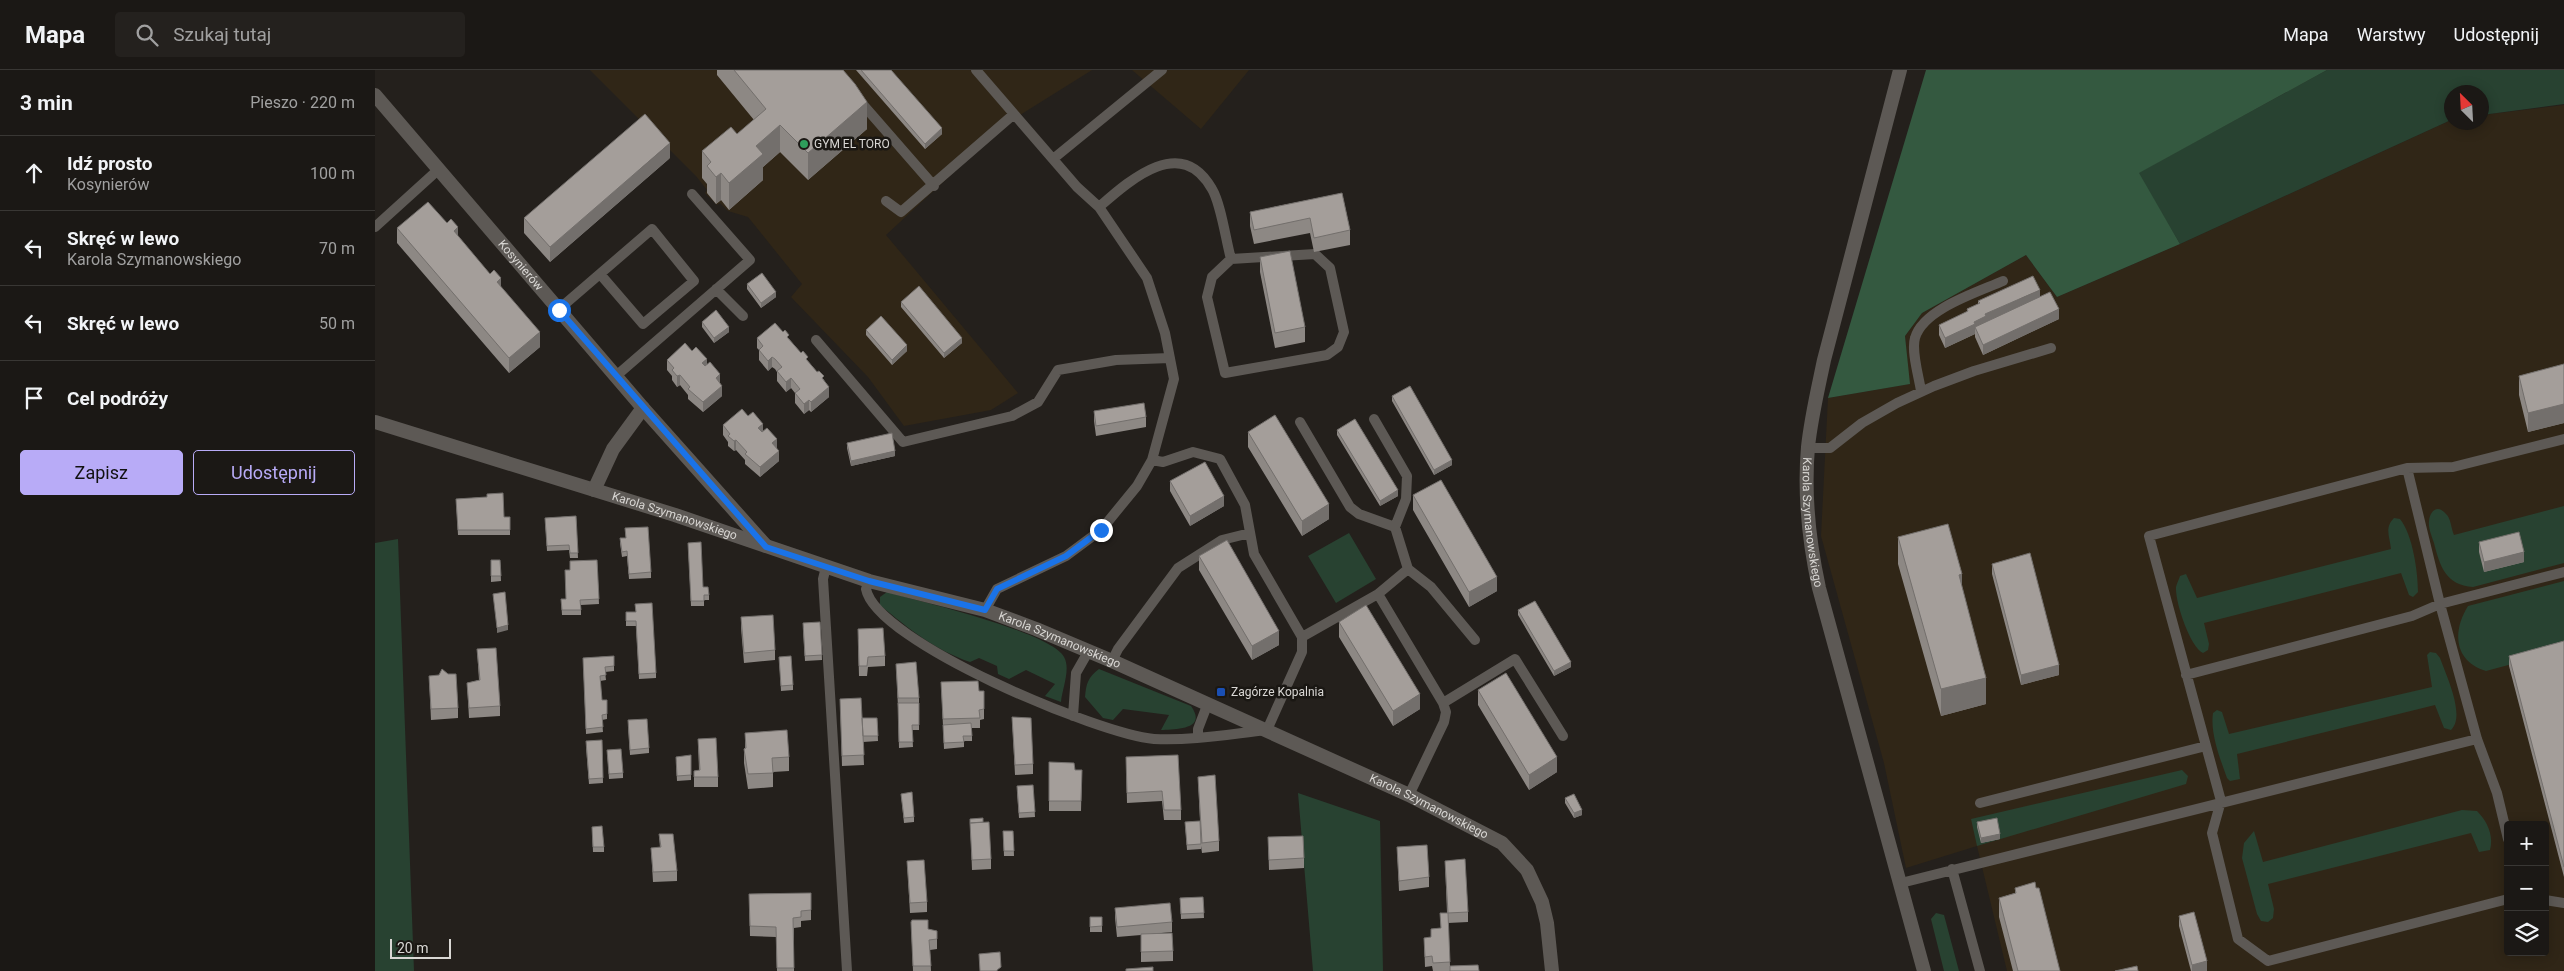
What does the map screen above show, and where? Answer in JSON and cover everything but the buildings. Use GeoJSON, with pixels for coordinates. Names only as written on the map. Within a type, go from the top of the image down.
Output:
{"type":"FeatureCollection","features":[{"type":"Feature","properties":{"kind":"street","name":"Karola Szymanowskiego"},"geometry":{"type":"LineString","coordinates":[[1900,70],[1824,360],[1808,448],[1809,523],[1819,588],[1924,971]]}},
{"type":"Feature","properties":{"kind":"street","name":"Kosynierów"},"geometry":{"type":"LineString","coordinates":[[375,95],[643,408],[766,547]]}},
{"type":"Feature","properties":{"kind":"street"},"geometry":{"type":"LineString","coordinates":[[594,490],[613,449],[643,408]]}},
{"type":"Feature","properties":{"kind":"street","name":"Karola Szymanowskiego"},"geometry":{"type":"LineString","coordinates":[[375,422],[594,490],[869,581],[985,610],[1036,629],[1112,662],[1409,795],[1502,843],[1527,870],[1542,902],[1547,923],[1552,971]]}},
{"type":"Feature","properties":{"kind":"lane"},"geometry":{"type":"LineString","coordinates":[[976,70],[1053,159],[1099,207],[1147,278],[1165,332],[1174,379],[1151,460],[1137,486],[1101,530],[1066,556],[997,589],[985,610]]}},
{"type":"Feature","properties":{"kind":"lane"},"geometry":{"type":"LineString","coordinates":[[1053,159],[1163,70]]}},
{"type":"Feature","properties":{"kind":"lane"},"geometry":{"type":"LineString","coordinates":[[853,92],[933,186]]}},
{"type":"Feature","properties":{"kind":"lane"},"geometry":{"type":"LineString","coordinates":[[887,202],[901,212],[1014,114]]}},
{"type":"Feature","properties":{"kind":"lane"},"geometry":{"type":"LineString","coordinates":[[1099,207],[1129,181],[1155,166],[1183,164],[1199,172],[1213,190],[1231,259]]}},
{"type":"Feature","properties":{"kind":"lane"},"geometry":{"type":"LineString","coordinates":[[375,227],[439,169]]}},
{"type":"Feature","properties":{"kind":"lane"},"geometry":{"type":"LineString","coordinates":[[616,376],[750,260],[692,194]]}},
{"type":"Feature","properties":{"kind":"lane"},"geometry":{"type":"LineString","coordinates":[[559,310],[600,274],[653,230],[694,281],[643,324],[600,274]]}},
{"type":"Feature","properties":{"kind":"lane"},"geometry":{"type":"LineString","coordinates":[[1315,254],[1330,268],[1343,332],[1337,347],[1327,355],[1225,373],[1207,297],[1212,277],[1231,259],[1315,254]]}},
{"type":"Feature","properties":{"kind":"lane"},"geometry":{"type":"LineString","coordinates":[[1921,391],[1916,364],[1915,338],[1930,316],[2003,280]]}},
{"type":"Feature","properties":{"kind":"lane"},"geometry":{"type":"LineString","coordinates":[[716,289],[743,316]]}},
{"type":"Feature","properties":{"kind":"lane"},"geometry":{"type":"LineString","coordinates":[[816,340],[903,442],[1012,416],[1038,402],[1058,370],[1116,360],[1170,358]]}},
{"type":"Feature","properties":{"kind":"lane"},"geometry":{"type":"LineString","coordinates":[[1808,448],[1829,448],[1862,423],[1921,391],[1973,370],[2051,348]]}},
{"type":"Feature","properties":{"kind":"lane"},"geometry":{"type":"LineString","coordinates":[[1374,419],[1407,476],[1406,499],[1395,528],[1408,569],[1431,587],[1475,640]]}},
{"type":"Feature","properties":{"kind":"lane"},"geometry":{"type":"LineString","coordinates":[[1300,422],[1350,508],[1359,514],[1395,528]]}},
{"type":"Feature","properties":{"kind":"lane"},"geometry":{"type":"LineString","coordinates":[[2504,900],[2267,961],[2238,939],[2212,832],[2221,801],[2149,536],[2407,468],[2453,467],[2564,439]]}},
{"type":"Feature","properties":{"kind":"lane"},"geometry":{"type":"LineString","coordinates":[[869,581],[865,589],[871,604],[885,618],[919,643],[954,663],[1073,716],[1111,730],[1153,739],[1198,738],[1267,730],[1302,652],[1302,637],[1254,554],[1245,504],[1220,459],[1193,452],[1163,462],[1151,460]]}},
{"type":"Feature","properties":{"kind":"lane"},"geometry":{"type":"LineString","coordinates":[[2407,468],[2440,604],[2477,739],[2497,793],[2504,822]]}},
{"type":"Feature","properties":{"kind":"lane"},"geometry":{"type":"LineString","coordinates":[[1112,662],[1118,649],[1178,568],[1222,540],[1250,533]]}},
{"type":"Feature","properties":{"kind":"lane"},"geometry":{"type":"LineString","coordinates":[[826,567],[824,589],[847,971]]}},
{"type":"Feature","properties":{"kind":"lane"},"geometry":{"type":"LineString","coordinates":[[1302,637],[1377,594],[1408,569]]}},
{"type":"Feature","properties":{"kind":"lane"},"geometry":{"type":"LineString","coordinates":[[2186,675],[2412,616],[2440,604],[2564,572]]}},
{"type":"Feature","properties":{"kind":"lane"},"geometry":{"type":"LineString","coordinates":[[1377,594],[1443,703],[1446,712],[1444,722],[1409,795]]}},
{"type":"Feature","properties":{"kind":"lane"},"geometry":{"type":"LineString","coordinates":[[1073,716],[1076,673],[1088,652]]}},
{"type":"Feature","properties":{"kind":"lane"},"geometry":{"type":"LineString","coordinates":[[1443,703],[1515,659],[1563,736]]}},
{"type":"Feature","properties":{"kind":"lane"},"geometry":{"type":"LineString","coordinates":[[1198,738],[1198,729],[1208,704]]}},
{"type":"Feature","properties":{"kind":"lane"},"geometry":{"type":"LineString","coordinates":[[1901,883],[2221,801],[2477,739]]}},
{"type":"Feature","properties":{"kind":"lane"},"geometry":{"type":"LineString","coordinates":[[1980,803],[2206,746]]}},
{"type":"Feature","properties":{"kind":"lane"},"geometry":{"type":"LineString","coordinates":[[1953,869],[1980,971]]}},
{"type":"Feature","properties":{"kind":"lane"},"geometry":{"type":"LineString","coordinates":[[2549,901],[2564,903]]}},
{"type":"Feature","properties":{"kind":"shaded area"},"geometry":{"type":"Polygon","coordinates":[[[590,70],[1092,70],[1007,123],[886,235],[1018,393],[991,410],[904,426],[868,377],[791,297],[802,284],[748,217],[728,211],[720,203],[717,205],[705,193],[707,190],[696,176],[590,70]]]}},
{"type":"Feature","properties":{"kind":"shaded area"},"geometry":{"type":"Polygon","coordinates":[[[1132,70],[1249,70],[1201,129],[1132,70]]]}},
{"type":"Feature","properties":{"kind":"shaded area"},"geometry":{"type":"Polygon","coordinates":[[[2564,105],[2564,971],[2007,971],[1977,846],[1906,868],[1884,763],[1821,536],[1828,398],[1909,384],[1905,336],[1922,313],[2026,255],[2057,297],[2180,244],[2444,123],[2444,130],[2489,130],[2489,114],[2564,105]]]}},
{"type":"Feature","properties":{"kind":"green space"},"geometry":{"type":"Polygon","coordinates":[[[1926,70],[2327,70],[2139,173],[2180,244],[2057,297],[2026,255],[1922,313],[1905,336],[1910,384],[1828,398],[1926,70]]]}},
{"type":"Feature","properties":{"kind":"green space"},"geometry":{"type":"Polygon","coordinates":[[[2327,70],[2564,70],[2564,104],[2489,114],[2489,85],[2444,85],[2444,123],[2180,244],[2138,173],[2327,70]]]}},
{"type":"Feature","properties":{"kind":"green space"},"geometry":{"type":"Polygon","coordinates":[[[2564,506],[2564,563],[2473,587],[2464,586],[2450,579],[2442,567],[2429,527],[2431,514],[2437,509],[2440,509],[2448,516],[2454,535],[2564,506]]]}},
{"type":"Feature","properties":{"kind":"green space"},"geometry":{"type":"Polygon","coordinates":[[[2394,518],[2400,519],[2405,526],[2414,554],[2418,592],[2413,597],[2409,595],[2401,573],[2204,623],[2209,644],[2208,650],[2203,653],[2193,642],[2184,623],[2176,594],[2176,587],[2180,576],[2186,574],[2197,598],[2391,549],[2388,529],[2394,518]]]}},
{"type":"Feature","properties":{"kind":"green space"},"geometry":{"type":"Polygon","coordinates":[[[1349,533],[1376,579],[1336,603],[1308,556],[1349,533]]]}},
{"type":"Feature","properties":{"kind":"green space"},"geometry":{"type":"Polygon","coordinates":[[[398,539],[414,971],[375,971],[375,543],[398,539]]]}},
{"type":"Feature","properties":{"kind":"green space"},"geometry":{"type":"Polygon","coordinates":[[[2564,581],[2564,650],[2486,671],[2467,660],[2462,653],[2458,635],[2468,606],[2564,581]]]}},
{"type":"Feature","properties":{"kind":"green space"},"geometry":{"type":"Polygon","coordinates":[[[887,592],[982,618],[1054,647],[1064,657],[1067,667],[1061,702],[1045,696],[1055,684],[1026,670],[1009,679],[998,674],[997,666],[979,658],[970,662],[934,645],[880,605],[880,597],[887,592]]]}},
{"type":"Feature","properties":{"kind":"green space"},"geometry":{"type":"Polygon","coordinates":[[[2430,652],[2436,653],[2440,658],[2456,706],[2455,724],[2451,730],[2444,728],[2435,705],[2237,754],[2240,779],[2230,781],[2227,778],[2216,746],[2213,729],[2213,713],[2217,710],[2222,712],[2229,734],[2432,687],[2427,655],[2430,652]]]}},
{"type":"Feature","properties":{"kind":"green space"},"geometry":{"type":"Polygon","coordinates":[[[1099,669],[1191,706],[1195,714],[1193,724],[1188,727],[1161,730],[1169,715],[1123,709],[1113,720],[1103,718],[1085,697],[1088,681],[1099,669]]]}},
{"type":"Feature","properties":{"kind":"green space"},"geometry":{"type":"Polygon","coordinates":[[[2182,770],[2188,776],[2186,784],[1977,846],[1971,819],[2182,770]]]}},
{"type":"Feature","properties":{"kind":"green space"},"geometry":{"type":"Polygon","coordinates":[[[1298,793],[1380,821],[1383,971],[1313,971],[1298,793]]]}},
{"type":"Feature","properties":{"kind":"green space"},"geometry":{"type":"Polygon","coordinates":[[[2462,810],[2477,811],[2484,819],[2491,839],[2490,850],[2479,852],[2471,833],[2268,884],[2274,909],[2273,918],[2268,922],[2261,921],[2257,914],[2242,858],[2244,843],[2254,831],[2263,862],[2462,810]]]}},
{"type":"Feature","properties":{"kind":"green space"},"geometry":{"type":"Polygon","coordinates":[[[1936,913],[1944,915],[1959,971],[1944,971],[1931,919],[1936,913]]]}},
{"type":"Feature","properties":{"kind":"place","name":"GYM EL TORO"},"geometry":{"type":"Point","coordinates":[804,144]}},
{"type":"Feature","properties":{"kind":"place","name":"Zagórze Kopalnia"},"geometry":{"type":"Point","coordinates":[1221,692]}},
{"type":"Feature","properties":{"kind":"route"},"geometry":{"type":"LineString","coordinates":[[559,310],[766,547],[869,581],[985,610],[997,589],[1028,576],[1066,556],[1101,530]]}}]}
